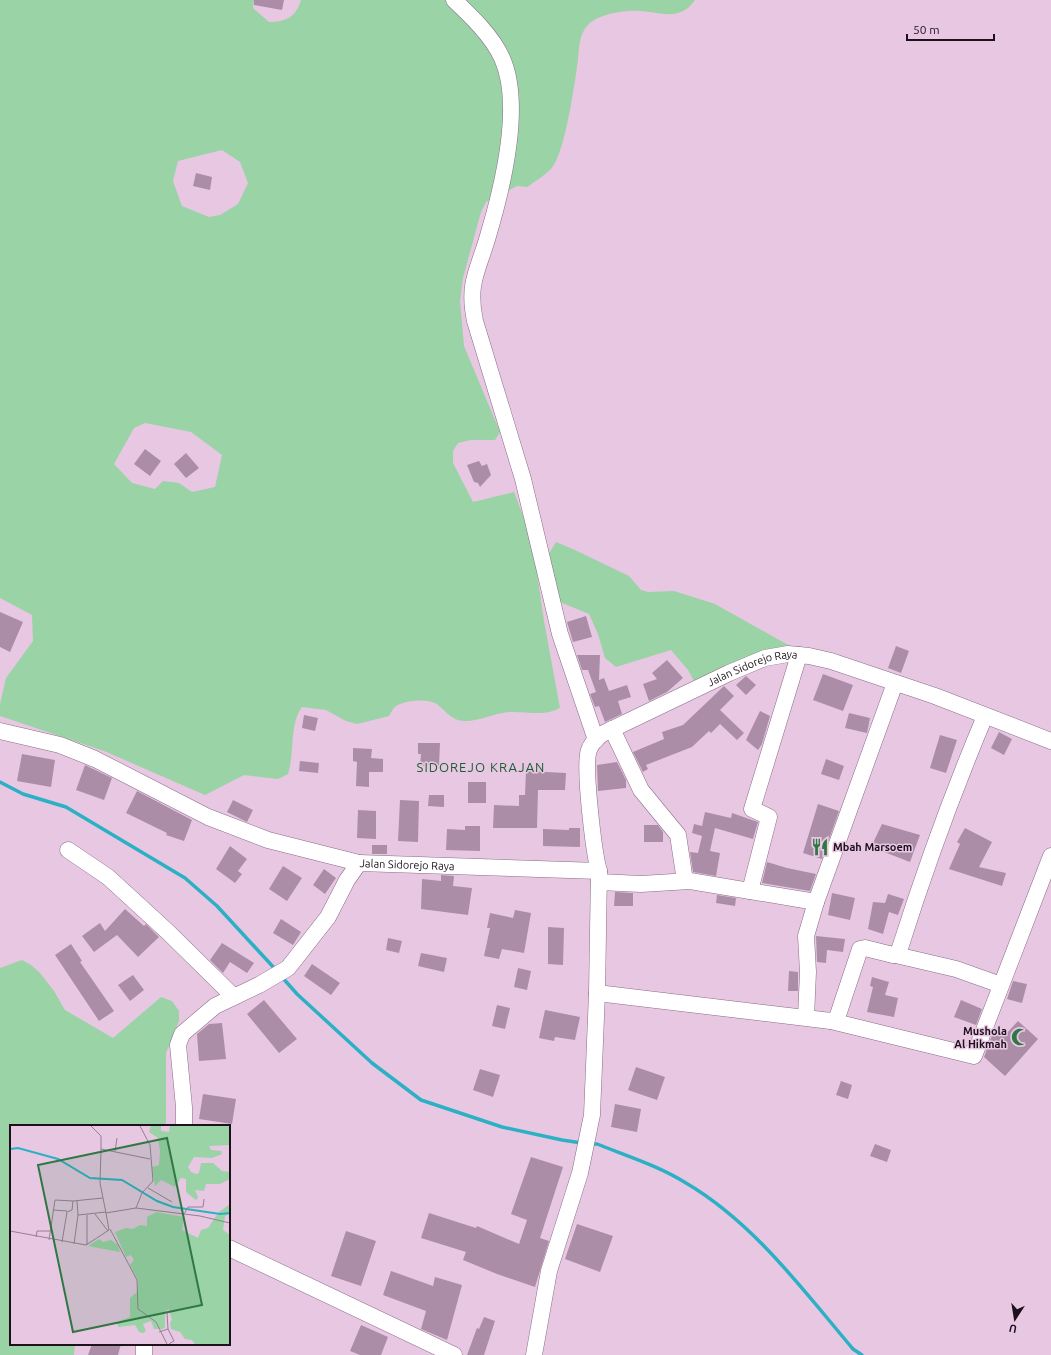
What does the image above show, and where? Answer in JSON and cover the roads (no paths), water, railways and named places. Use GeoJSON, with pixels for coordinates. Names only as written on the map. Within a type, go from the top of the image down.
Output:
{"type":"FeatureCollection","features":[{"type":"Feature","properties":{"kind":"street"},"geometry":{"type":"LineString","coordinates":[[454,0],[490,39],[501,57],[507,73],[510,98],[511,116],[503,176],[493,219],[475,275],[471,302],[475,321],[523,479],[560,634],[596,740],[588,752],[588,776],[594,852],[593,874],[598,993],[592,1115],[580,1173],[549,1271],[534,1355]]}},
{"type":"Feature","properties":{"kind":"street","name":"Jalan Sidorejo Raya"},"geometry":{"type":"LineString","coordinates":[[596,740],[612,729],[765,658],[788,654],[831,662],[895,683],[1051,741]]}},
{"type":"Feature","properties":{"kind":"street"},"geometry":{"type":"LineString","coordinates":[[750,891],[769,817],[752,809],[799,655]]}},
{"type":"Feature","properties":{"kind":"street"},"geometry":{"type":"LineString","coordinates":[[806,1017],[808,972],[806,936],[816,902],[895,683]]}},
{"type":"Feature","properties":{"kind":"street"},"geometry":{"type":"LineString","coordinates":[[896,954],[900,948],[927,861],[985,716]]}},
{"type":"Feature","properties":{"kind":"street"},"geometry":{"type":"LineString","coordinates":[[612,729],[641,790],[678,835],[685,881]]}},
{"type":"Feature","properties":{"kind":"street"},"geometry":{"type":"LineString","coordinates":[[0,731],[60,745],[95,759],[195,810],[268,840],[359,863]]}},
{"type":"Feature","properties":{"kind":"street"},"geometry":{"type":"LineString","coordinates":[[68,850],[108,877],[168,932],[234,997],[214,1006],[186,1030],[179,1039],[178,1046],[184,1107],[184,1125]]}},
{"type":"Feature","properties":{"kind":"street"},"geometry":{"type":"LineString","coordinates":[[598,993],[831,1021],[974,1056],[1051,856]]}},
{"type":"Feature","properties":{"kind":"street","name":"Jalan Sidorejo Raya"},"geometry":{"type":"LineString","coordinates":[[234,997],[259,986],[288,968],[328,917],[347,880],[359,863],[593,874],[641,884],[685,881],[816,902]]}},
{"type":"Feature","properties":{"kind":"street"},"geometry":{"type":"LineString","coordinates":[[831,1021],[837,1018],[840,1012],[860,949],[866,948],[896,954],[956,969],[1001,986]]}},
{"type":"Feature","properties":{"kind":"street"},"geometry":{"type":"LineString","coordinates":[[230,1248],[368,1314],[422,1349],[454,1355]]}},
{"type":"Feature","properties":{"kind":"waterway"},"geometry":{"type":"LineString","coordinates":[[0,782],[23,794],[66,807],[185,878],[217,906],[276,970]]}},
{"type":"Feature","properties":{"kind":"waterway"},"geometry":{"type":"LineString","coordinates":[[281,976],[297,994],[372,1063],[421,1100],[502,1127],[582,1143]]}},
{"type":"Feature","properties":{"kind":"waterway"},"geometry":{"type":"LineString","coordinates":[[590,1144],[597,1144],[654,1166],[676,1177],[711,1199],[756,1238],[796,1281],[853,1349],[862,1355]]}},
{"type":"Feature","properties":{"kind":"place","name":"Mbah Marsoem"},"geometry":{"type":"Point","coordinates":[820,847]}},
{"type":"Feature","properties":{"kind":"place","name":"Mushola Al Hikmah"},"geometry":{"type":"Point","coordinates":[1020,1037]}},
{"type":"Feature","properties":{"kind":"district","name":"SIDOREJO KRAJAN"},"geometry":{"type":"Point","coordinates":[481,767]}}]}
